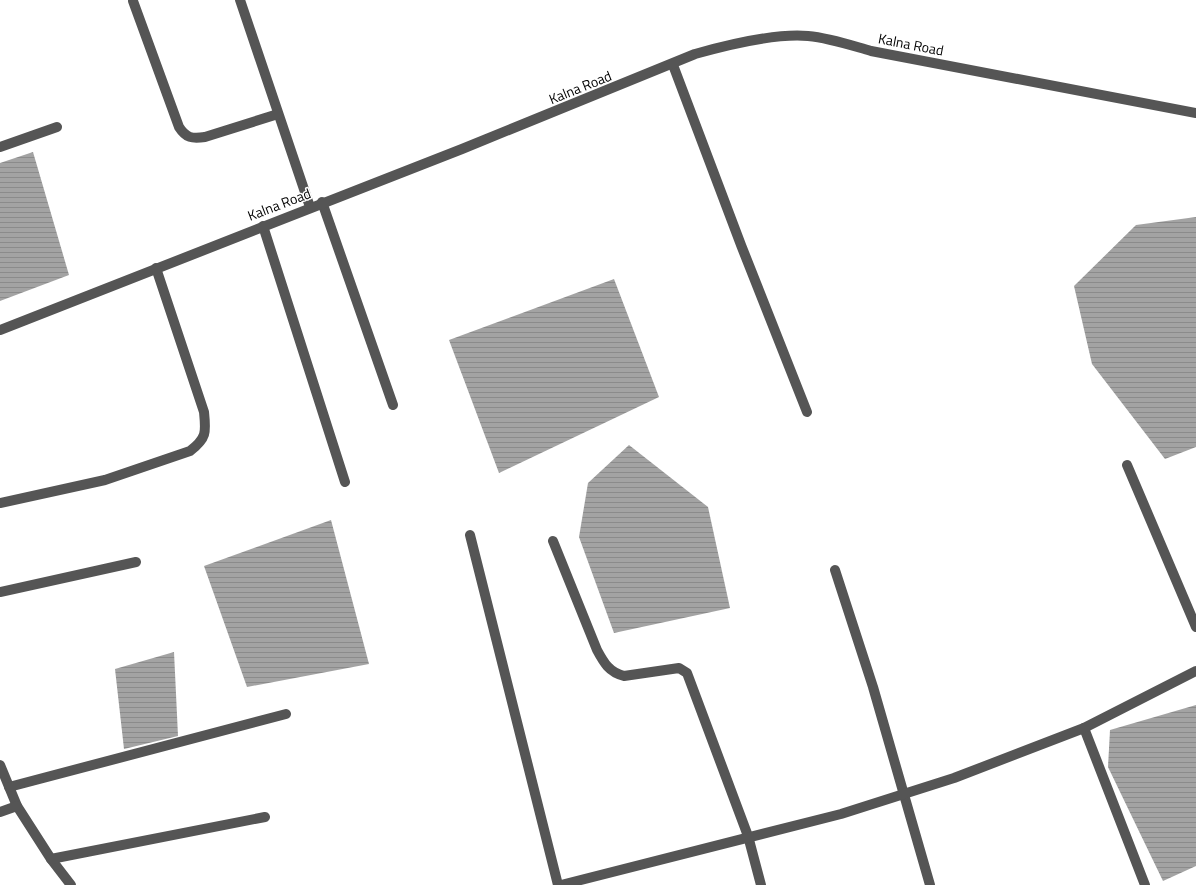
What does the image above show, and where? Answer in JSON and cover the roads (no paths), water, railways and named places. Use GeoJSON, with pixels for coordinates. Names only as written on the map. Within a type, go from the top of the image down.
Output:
{"type":"FeatureCollection","features":[{"type":"Feature","properties":{"kind":"street"},"geometry":{"type":"LineString","coordinates":[[240,0],[310,207]]}},
{"type":"Feature","properties":{"kind":"street"},"geometry":{"type":"LineString","coordinates":[[133,1],[179,127],[184,135],[193,139],[204,137],[278,114]]}},
{"type":"Feature","properties":{"kind":"street","name":"Kalna Road"},"geometry":{"type":"LineString","coordinates":[[0,330],[322,202],[462,149],[673,65],[695,54],[717,48],[766,39],[806,36],[838,41],[887,54],[1196,113]]}},
{"type":"Feature","properties":{"kind":"street"},"geometry":{"type":"LineString","coordinates":[[673,65],[741,246],[807,412]]}},
{"type":"Feature","properties":{"kind":"street"},"geometry":{"type":"LineString","coordinates":[[0,147],[57,127]]}},
{"type":"Feature","properties":{"kind":"street"},"geometry":{"type":"LineString","coordinates":[[322,202],[393,406]]}},
{"type":"Feature","properties":{"kind":"street"},"geometry":{"type":"LineString","coordinates":[[262,226],[345,482]]}},
{"type":"Feature","properties":{"kind":"street"},"geometry":{"type":"LineString","coordinates":[[0,503],[105,480],[190,451],[202,442],[206,430],[204,412],[156,268]]}},
{"type":"Feature","properties":{"kind":"street"},"geometry":{"type":"LineString","coordinates":[[1127,465],[1196,627]]}},
{"type":"Feature","properties":{"kind":"street"},"geometry":{"type":"LineString","coordinates":[[470,535],[559,885],[748,836],[841,814],[954,778],[1084,728],[1196,671]]}},
{"type":"Feature","properties":{"kind":"street"},"geometry":{"type":"LineString","coordinates":[[553,541],[597,650],[606,667],[615,673],[624,676],[679,668],[687,673],[748,836],[761,885]]}},
{"type":"Feature","properties":{"kind":"street"},"geometry":{"type":"LineString","coordinates":[[0,592],[136,562]]}},
{"type":"Feature","properties":{"kind":"street"},"geometry":{"type":"LineString","coordinates":[[835,570],[873,687],[930,885]]}},
{"type":"Feature","properties":{"kind":"street"},"geometry":{"type":"LineString","coordinates":[[9,787],[286,714]]}},
{"type":"Feature","properties":{"kind":"street"},"geometry":{"type":"LineString","coordinates":[[1084,728],[1145,885]]}},
{"type":"Feature","properties":{"kind":"street"},"geometry":{"type":"LineString","coordinates":[[0,766],[17,806],[51,859],[71,885]]}},
{"type":"Feature","properties":{"kind":"street"},"geometry":{"type":"LineString","coordinates":[[0,812],[17,806]]}},
{"type":"Feature","properties":{"kind":"street"},"geometry":{"type":"LineString","coordinates":[[51,859],[265,817]]}}]}
